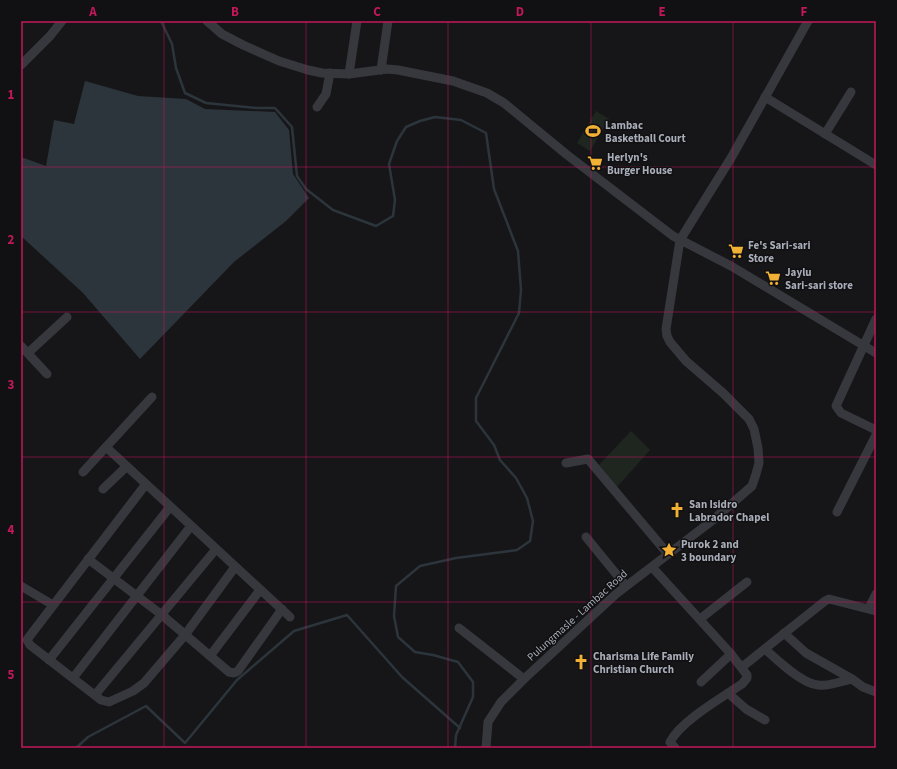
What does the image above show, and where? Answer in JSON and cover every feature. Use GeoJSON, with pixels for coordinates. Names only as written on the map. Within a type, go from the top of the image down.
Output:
{"type":"FeatureCollection","features":[{"type":"Feature","properties":{"kind":"street"},"geometry":{"type":"LineString","coordinates":[[21,65],[50,36],[62,21]]}},
{"type":"Feature","properties":{"kind":"street"},"geometry":{"type":"LineString","coordinates":[[207,21],[229,38],[279,61],[308,70],[349,74],[381,70],[398,70],[465,85],[487,93],[504,103],[566,154],[654,222],[680,240],[731,266],[876,353]]}},
{"type":"Feature","properties":{"kind":"street"},"geometry":{"type":"LineString","coordinates":[[349,74],[357,21]]}},
{"type":"Feature","properties":{"kind":"street"},"geometry":{"type":"LineString","coordinates":[[381,70],[388,21]]}},
{"type":"Feature","properties":{"kind":"street"},"geometry":{"type":"LineString","coordinates":[[680,240],[731,158],[808,21]]}},
{"type":"Feature","properties":{"kind":"street"},"geometry":{"type":"LineString","coordinates":[[317,107],[328,89],[330,73]]}},
{"type":"Feature","properties":{"kind":"street"},"geometry":{"type":"LineString","coordinates":[[825,134],[851,92]]}},
{"type":"Feature","properties":{"kind":"street"},"geometry":{"type":"LineString","coordinates":[[765,97],[876,165]]}},
{"type":"Feature","properties":{"kind":"street","name":"Pulungmasle - Lambac Road"},"geometry":{"type":"LineString","coordinates":[[486,748],[488,722],[501,702],[581,625],[626,586],[713,520],[752,486],[759,463],[754,429],[749,419],[723,393],[686,361],[670,342],[667,336],[666,329],[680,240]]}},
{"type":"Feature","properties":{"kind":"street"},"geometry":{"type":"LineString","coordinates":[[28,353],[67,317]]}},
{"type":"Feature","properties":{"kind":"street"},"geometry":{"type":"LineString","coordinates":[[876,319],[836,406],[841,412],[876,430]]}},
{"type":"Feature","properties":{"kind":"street"},"geometry":{"type":"LineString","coordinates":[[21,346],[47,374]]}},
{"type":"Feature","properties":{"kind":"street"},"geometry":{"type":"LineString","coordinates":[[83,472],[152,397]]}},
{"type":"Feature","properties":{"kind":"street"},"geometry":{"type":"LineString","coordinates":[[837,512],[876,435]]}},
{"type":"Feature","properties":{"kind":"street"},"geometry":{"type":"LineString","coordinates":[[106,448],[290,617]]}},
{"type":"Feature","properties":{"kind":"street"},"geometry":{"type":"LineString","coordinates":[[566,463],[588,459],[668,554]]}},
{"type":"Feature","properties":{"kind":"street"},"geometry":{"type":"LineString","coordinates":[[103,489],[126,466]]}},
{"type":"Feature","properties":{"kind":"street"},"geometry":{"type":"LineString","coordinates":[[146,484],[27,640],[30,645],[101,700],[109,702],[144,683],[185,635],[235,567]]}},
{"type":"Feature","properties":{"kind":"street"},"geometry":{"type":"LineString","coordinates":[[49,660],[170,507]]}},
{"type":"Feature","properties":{"kind":"street"},"geometry":{"type":"LineString","coordinates":[[73,678],[191,526]]}},
{"type":"Feature","properties":{"kind":"street"},"geometry":{"type":"LineString","coordinates":[[586,537],[626,586]]}},
{"type":"Feature","properties":{"kind":"street"},"geometry":{"type":"LineString","coordinates":[[95,695],[216,549]]}},
{"type":"Feature","properties":{"kind":"street"},"geometry":{"type":"LineString","coordinates":[[88,559],[162,615],[229,672],[234,673],[238,671],[282,609]]}},
{"type":"Feature","properties":{"kind":"street"},"geometry":{"type":"LineString","coordinates":[[652,567],[731,654],[747,675],[747,678],[742,684],[689,721],[673,736],[670,746]]}},
{"type":"Feature","properties":{"kind":"street"},"geometry":{"type":"LineString","coordinates":[[700,619],[733,595],[747,582]]}},
{"type":"Feature","properties":{"kind":"street"},"geometry":{"type":"LineString","coordinates":[[21,586],[53,605]]}},
{"type":"Feature","properties":{"kind":"street"},"geometry":{"type":"LineString","coordinates":[[210,656],[260,590]]}},
{"type":"Feature","properties":{"kind":"street"},"geometry":{"type":"LineString","coordinates":[[742,667],[829,599],[872,610],[876,594]]}},
{"type":"Feature","properties":{"kind":"street"},"geometry":{"type":"LineString","coordinates":[[459,628],[524,680]]}},
{"type":"Feature","properties":{"kind":"street"},"geometry":{"type":"LineString","coordinates":[[784,633],[806,653],[852,678],[863,687],[876,692]]}},
{"type":"Feature","properties":{"kind":"street"},"geometry":{"type":"LineString","coordinates":[[765,649],[779,663],[812,684],[824,685],[852,678]]}},
{"type":"Feature","properties":{"kind":"street"},"geometry":{"type":"LineString","coordinates":[[702,682],[731,654]]}},
{"type":"Feature","properties":{"kind":"street"},"geometry":{"type":"LineString","coordinates":[[728,693],[746,709],[765,720]]}},
{"type":"Feature","properties":{"kind":"shaded area"},"geometry":{"type":"Polygon","coordinates":[[[85,81],[138,96],[186,99],[205,109],[275,112],[289,130],[293,174],[309,198],[286,221],[234,262],[140,359],[83,293],[21,236],[21,157],[46,166],[54,120],[74,124],[85,81]]]}},
{"type":"Feature","properties":{"kind":"shaded area","name":"Lambac Basketball Court"},"geometry":{"type":"Polygon","coordinates":[[[596,111],[609,119],[590,151],[577,143],[596,111]]]}},
{"type":"Feature","properties":{"kind":"shaded area"},"geometry":{"type":"Polygon","coordinates":[[[631,431],[650,450],[617,487],[598,466],[631,431]]]}},
{"type":"Feature","properties":{"kind":"waterway"},"geometry":{"type":"LineString","coordinates":[[161,21],[172,44],[176,68],[185,93],[206,103],[257,108],[275,108],[292,127],[297,176],[306,189],[333,210],[376,226],[393,216],[395,200],[389,164],[397,141],[406,127],[435,117],[461,120],[486,133],[494,189],[518,251],[521,290],[519,313],[476,398],[476,421],[494,445],[500,460],[516,478],[527,498],[533,521],[530,541],[517,550],[456,558],[420,566],[396,586],[394,616],[398,637],[415,652],[458,662],[473,682],[473,697],[456,735],[455,748]]}},
{"type":"Feature","properties":{"kind":"waterway"},"geometry":{"type":"LineString","coordinates":[[76,748],[88,737],[146,706],[185,743],[237,680],[294,631],[347,615],[402,677],[460,728]]}},
{"type":"Feature","properties":{"kind":"place","name":"Lambac Basketball Court"},"geometry":{"type":"Point","coordinates":[593,131]}},
{"type":"Feature","properties":{"kind":"place","name":"Herlyn's Burger House"},"geometry":{"type":"Point","coordinates":[595,163]}},
{"type":"Feature","properties":{"kind":"place","name":"Fe's Sari-sari Store"},"geometry":{"type":"Point","coordinates":[736,251]}},
{"type":"Feature","properties":{"kind":"place","name":"Jaylu Sari-sari store"},"geometry":{"type":"Point","coordinates":[773,278]}},
{"type":"Feature","properties":{"kind":"place","name":"San Isidro Labrador Chapel"},"geometry":{"type":"Point","coordinates":[677,510]}},
{"type":"Feature","properties":{"kind":"place","name":"Purok 2 and 3 boundary"},"geometry":{"type":"Point","coordinates":[669,550]}},
{"type":"Feature","properties":{"kind":"place","name":"Charisma Life Family Christian Church"},"geometry":{"type":"Point","coordinates":[581,662]}}]}
